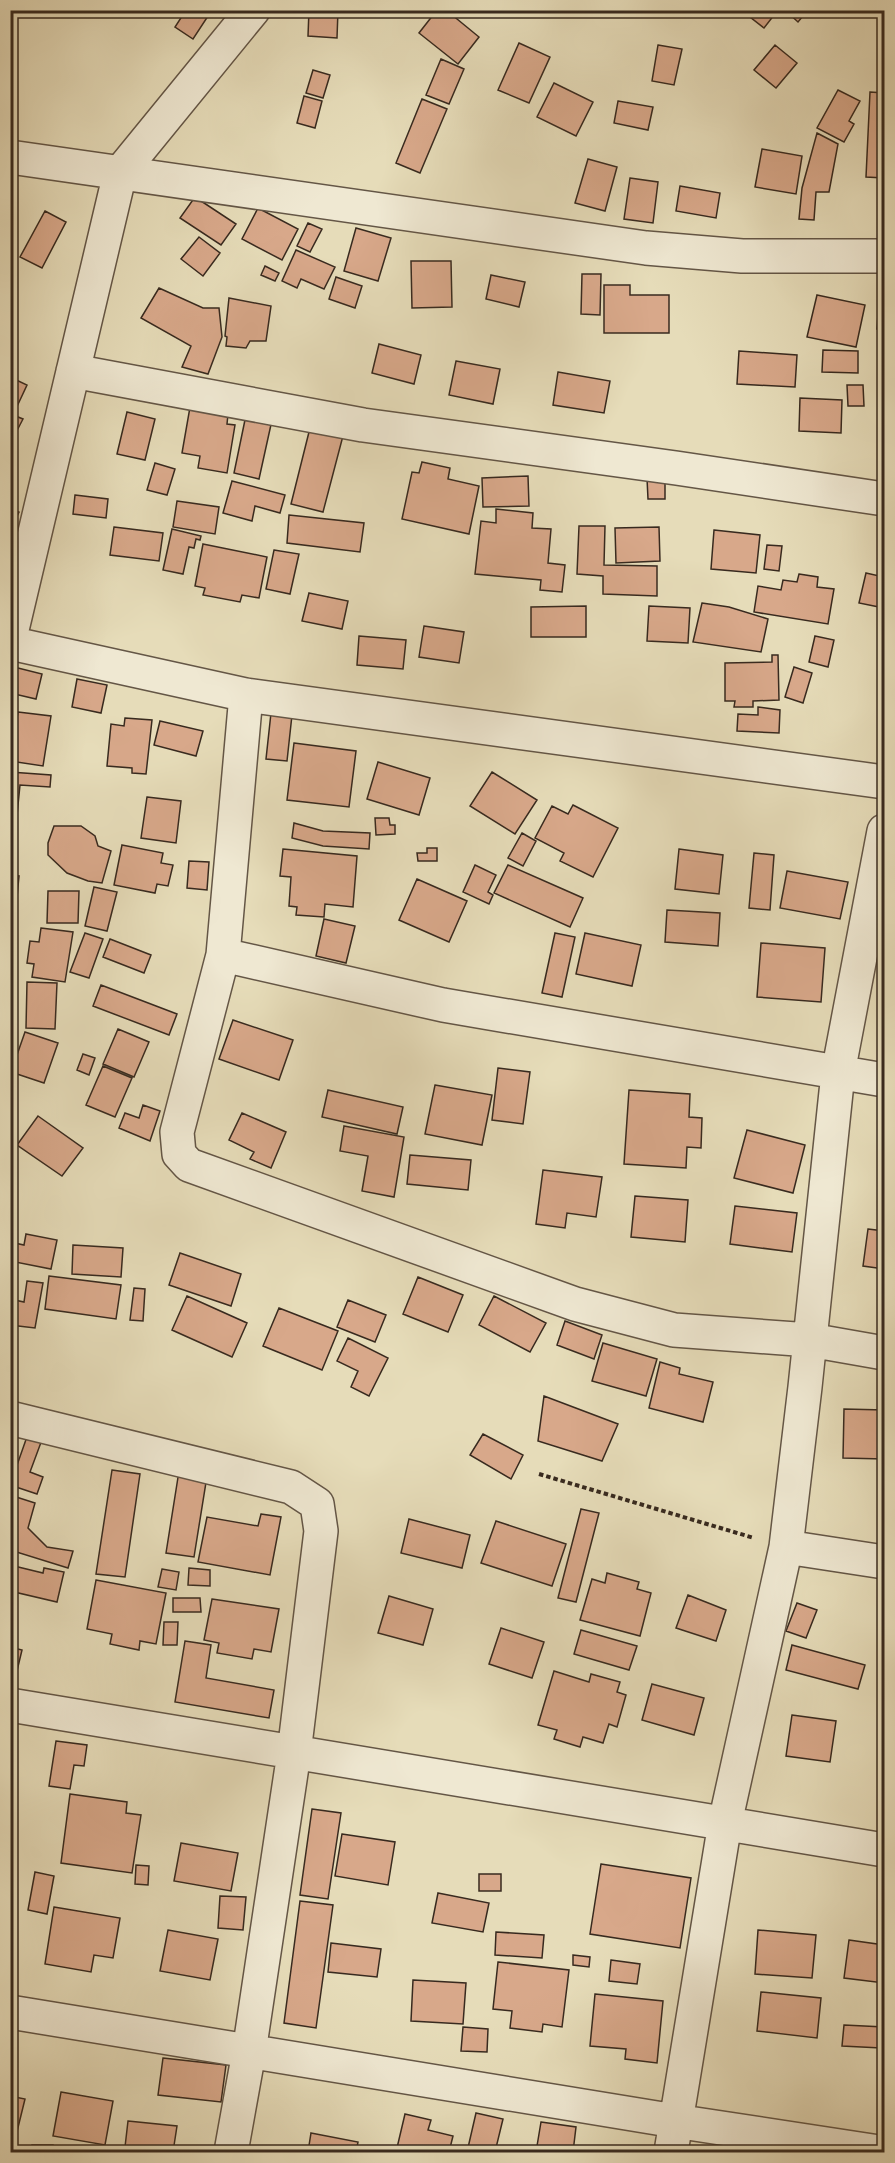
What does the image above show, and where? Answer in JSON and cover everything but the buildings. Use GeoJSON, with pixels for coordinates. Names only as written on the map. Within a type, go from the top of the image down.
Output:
{"type":"FeatureCollection","features":[{"type":"Feature","properties":{"kind":"street"},"geometry":{"type":"LineString","coordinates":[[10,638],[120,173],[253,10]]}},
{"type":"Feature","properties":{"kind":"street"},"geometry":{"type":"LineString","coordinates":[[10,157],[646,248],[742,256],[885,256]]}},
{"type":"Feature","properties":{"kind":"street"},"geometry":{"type":"LineString","coordinates":[[73,371],[363,425],[885,499]]}},
{"type":"Feature","properties":{"kind":"street"},"geometry":{"type":"LineString","coordinates":[[10,643],[246,695],[885,782]]}},
{"type":"Feature","properties":{"kind":"street"},"geometry":{"type":"LineString","coordinates":[[246,695],[223,955],[177,1132],[179,1154],[189,1165],[575,1304],[674,1330],[810,1340],[885,1353]]}},
{"type":"Feature","properties":{"kind":"street"},"geometry":{"type":"LineString","coordinates":[[673,2137],[725,1823],[786,1547],[837,1073],[885,831]]}},
{"type":"Feature","properties":{"kind":"street"},"geometry":{"type":"LineString","coordinates":[[223,955],[443,1005],[885,1080]]}},
{"type":"Feature","properties":{"kind":"street"},"geometry":{"type":"LineString","coordinates":[[10,1418],[291,1487],[317,1504],[321,1532],[294,1753],[249,2052],[231,2152]]}},
{"type":"Feature","properties":{"kind":"street"},"geometry":{"type":"LineString","coordinates":[[786,1547],[885,1562]]}},
{"type":"Feature","properties":{"kind":"street"},"geometry":{"type":"LineString","coordinates":[[10,1705],[885,1850]]}},
{"type":"Feature","properties":{"kind":"street"},"geometry":{"type":"LineString","coordinates":[[10,2012],[249,2052],[673,2137],[879,2152]]}},
{"type":"Feature","properties":{"kind":"path"},"geometry":{"type":"LineString","coordinates":[[539,1474],[786,1547]]}}]}
